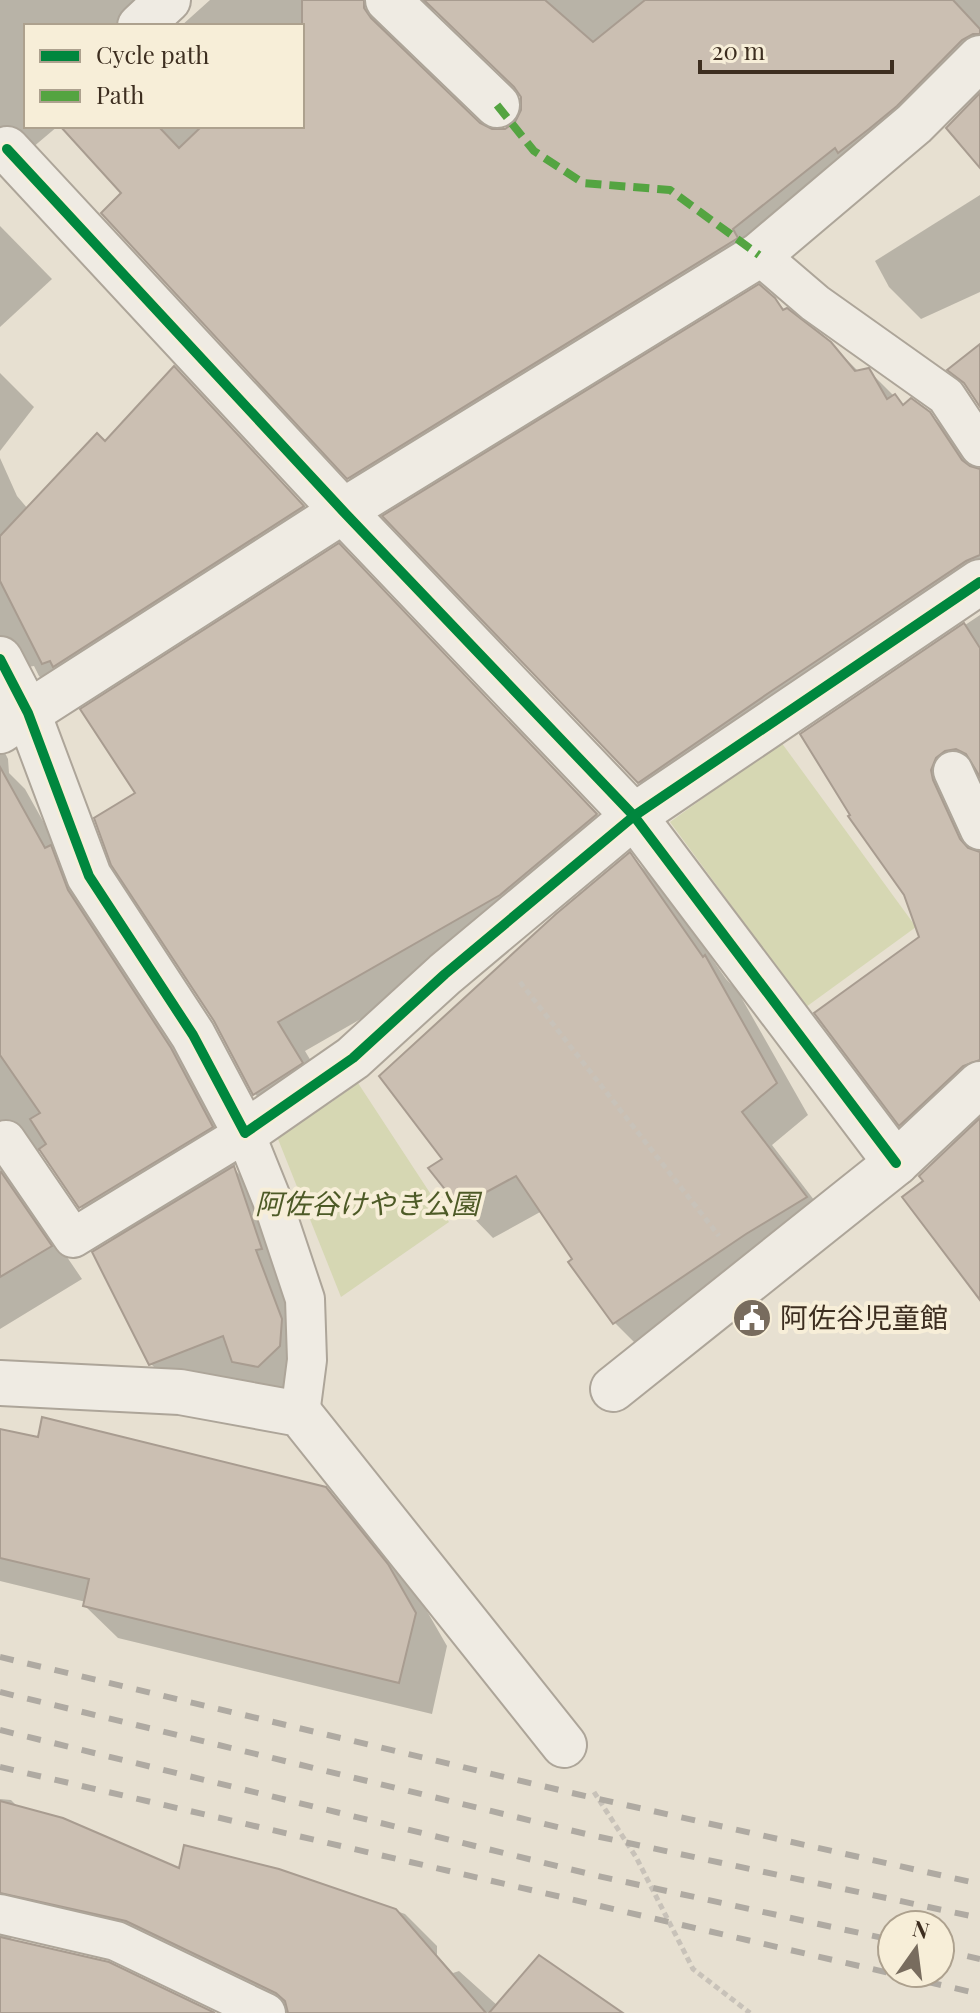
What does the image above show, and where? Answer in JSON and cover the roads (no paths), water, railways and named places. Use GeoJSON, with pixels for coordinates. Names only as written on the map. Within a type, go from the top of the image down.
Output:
{"type":"FeatureCollection","features":[{"type":"Feature","properties":{"kind":"street"},"geometry":{"type":"LineString","coordinates":[[142,24],[168,0]]}},
{"type":"Feature","properties":{"kind":"street"},"geometry":{"type":"LineString","coordinates":[[388,0],[497,105]]}},
{"type":"Feature","properties":{"kind":"street"},"geometry":{"type":"LineString","coordinates":[[14,722],[343,511],[759,255],[914,124],[980,58]]}},
{"type":"Feature","properties":{"kind":"street"},"geometry":{"type":"LineString","coordinates":[[10,142],[343,511],[634,816],[896,1163]]}},
{"type":"Feature","properties":{"kind":"street"},"geometry":{"type":"LineString","coordinates":[[0,659],[14,722],[89,876],[193,1035],[245,1133],[353,1058],[445,974],[634,816],[980,582]]}},
{"type":"Feature","properties":{"kind":"street"},"geometry":{"type":"LineString","coordinates":[[613,1389],[896,1163],[980,1084]]}},
{"type":"Feature","properties":{"kind":"street"},"geometry":{"type":"LineString","coordinates":[[0,1383],[180,1392],[300,1414],[564,1745]]}},
{"type":"Feature","properties":{"kind":"lane"},"geometry":{"type":"LineString","coordinates":[[759,255],[815,303],[946,396],[980,447]]}},
{"type":"Feature","properties":{"kind":"lane"},"geometry":{"type":"LineString","coordinates":[[953,771],[980,830]]}},
{"type":"Feature","properties":{"kind":"lane"},"geometry":{"type":"LineString","coordinates":[[0,1144],[6,1140],[73,1238],[245,1133],[272,1200],[305,1299],[307,1360],[300,1414]]}},
{"type":"Feature","properties":{"kind":"lane"},"geometry":{"type":"LineString","coordinates":[[0,1914],[116,1941],[266,2013]]}},
{"type":"Feature","properties":{"kind":"railway"},"geometry":{"type":"LineString","coordinates":[[0,1657],[572,1793],[980,1884]]}},
{"type":"Feature","properties":{"kind":"railway"},"geometry":{"type":"LineString","coordinates":[[0,1692],[586,1834],[980,1918]]}},
{"type":"Feature","properties":{"kind":"railway"},"geometry":{"type":"LineString","coordinates":[[0,1730],[598,1876],[876,1937]]}},
{"type":"Feature","properties":{"kind":"railway"},"geometry":{"type":"LineString","coordinates":[[0,1767],[980,1994]]}},
{"type":"Feature","properties":{"kind":"railway"},"geometry":{"type":"LineString","coordinates":[[956,1954],[980,1959]]}},
{"type":"Feature","properties":{"kind":"place","name":"阿佐谷児童館"},"geometry":{"type":"Point","coordinates":[752,1318]}},
{"type":"Feature","properties":{"kind":"park label","name":"阿佐谷けやき公園"},"geometry":{"type":"Point","coordinates":[367,1204]}}]}
